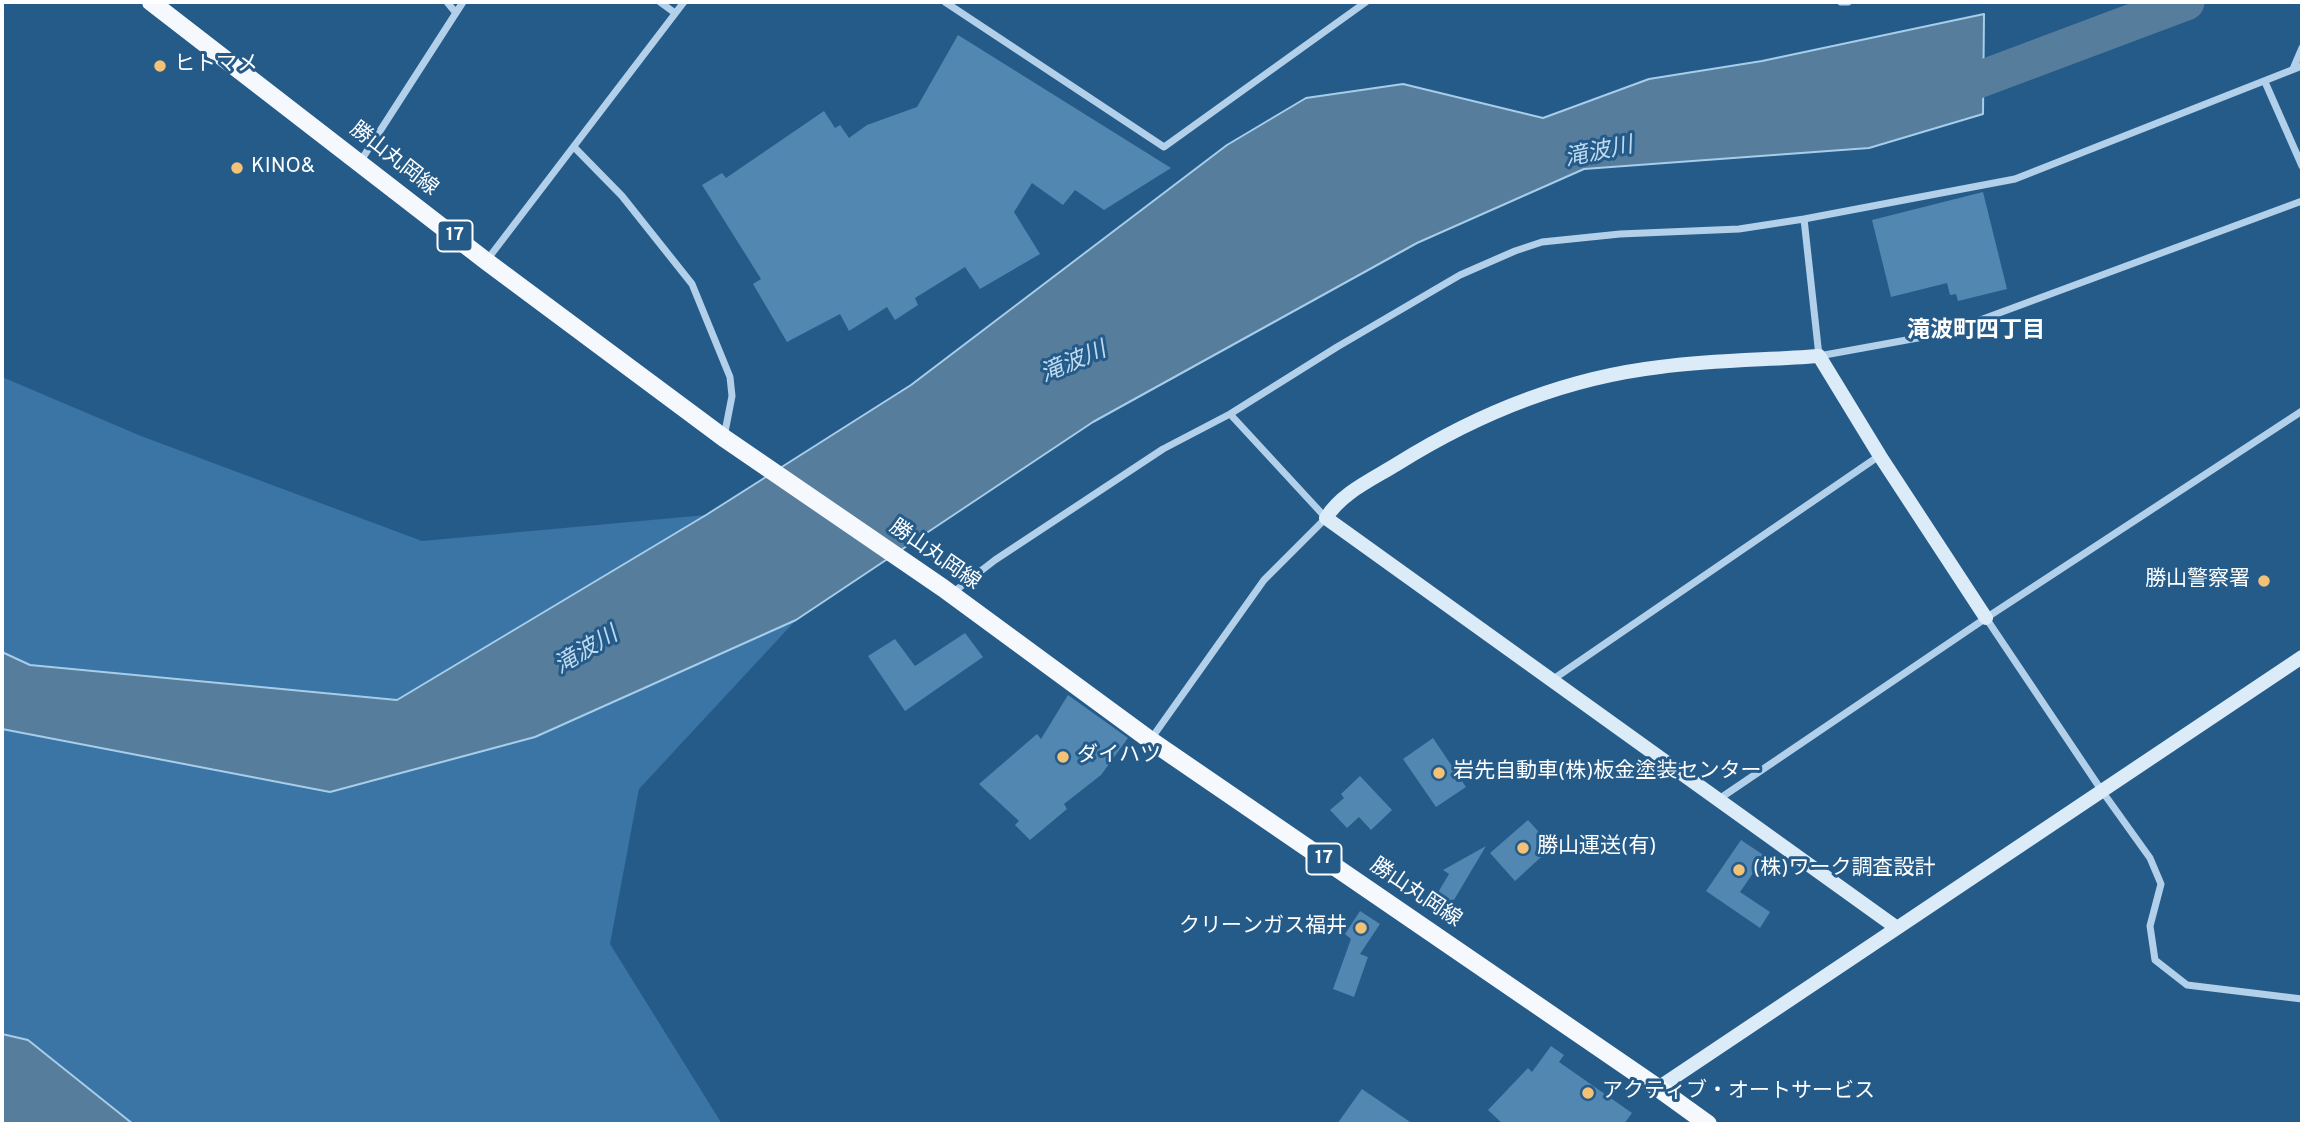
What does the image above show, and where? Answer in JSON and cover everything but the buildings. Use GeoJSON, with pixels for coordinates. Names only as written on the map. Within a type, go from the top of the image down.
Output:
{"type":"FeatureCollection","features":[{"type":"Feature","properties":{"kind":"main road","name":"勝山丸岡線"},"geometry":{"type":"LineString","coordinates":[[151,2],[486,261],[724,438],[947,591],[1150,740],[1708,1124]]}},
{"type":"Feature","properties":{"kind":"street"},"geometry":{"type":"LineString","coordinates":[[447,2],[456,13]]}},
{"type":"Feature","properties":{"kind":"street"},"geometry":{"type":"LineString","coordinates":[[360,163],[463,2]]}},
{"type":"Feature","properties":{"kind":"street"},"geometry":{"type":"LineString","coordinates":[[660,2],[676,13]]}},
{"type":"Feature","properties":{"kind":"street"},"geometry":{"type":"LineString","coordinates":[[486,261],[684,2]]}},
{"type":"Feature","properties":{"kind":"street"},"geometry":{"type":"LineString","coordinates":[[945,2],[1164,147],[1366,2]]}},
{"type":"Feature","properties":{"kind":"street"},"geometry":{"type":"LineString","coordinates":[[1841,2],[1849,2]]}},
{"type":"Feature","properties":{"kind":"street"},"geometry":{"type":"LineString","coordinates":[[2293,70],[2302,48]]}},
{"type":"Feature","properties":{"kind":"street"},"geometry":{"type":"LineString","coordinates":[[947,591],[1152,456],[1230,414],[1337,347],[1460,275],[1542,242],[1620,234],[1739,229],[2015,179],[2302,66]]}},
{"type":"Feature","properties":{"kind":"street"},"geometry":{"type":"LineString","coordinates":[[2265,82],[2302,166]]}},
{"type":"Feature","properties":{"kind":"street"},"geometry":{"type":"LineString","coordinates":[[574,147],[622,196],[692,284],[730,377],[732,396],[724,438]]}},
{"type":"Feature","properties":{"kind":"street"},"geometry":{"type":"LineString","coordinates":[[1150,740],[1264,580],[1326,518],[1332,508],[1347,495],[1434,440],[1476,420],[1539,394],[1659,367],[1819,356],[1945,333],[2302,201]]}},
{"type":"Feature","properties":{"kind":"street"},"geometry":{"type":"LineString","coordinates":[[1804,219],[1819,356],[1880,456],[1986,618],[2150,858],[2161,884],[2150,926],[2155,960],[2187,985],[2302,999]]}},
{"type":"Feature","properties":{"kind":"street"},"geometry":{"type":"LineString","coordinates":[[1719,800],[1986,618],[2302,411]]}},
{"type":"Feature","properties":{"kind":"street"},"geometry":{"type":"LineString","coordinates":[[1230,414],[1326,518],[1897,928]]}},
{"type":"Feature","properties":{"kind":"street"},"geometry":{"type":"LineString","coordinates":[[1552,680],[1880,456]]}},
{"type":"Feature","properties":{"kind":"street"},"geometry":{"type":"LineString","coordinates":[[1658,1088],[2302,657]]}},
{"type":"Feature","properties":{"kind":"shaded area"},"geometry":{"type":"Polygon","coordinates":[[[2,377],[141,436],[422,541],[706,515],[397,700],[30,665],[2,652],[2,377]]]}},
{"type":"Feature","properties":{"kind":"shaded area"},"geometry":{"type":"Polygon","coordinates":[[[796,620],[639,789],[610,944],[722,1124],[133,1124],[28,1040],[2,1034],[2,729],[49,737],[535,737],[796,620]]]}},
{"type":"Feature","properties":{"kind":"water"},"geometry":{"type":"Polygon","coordinates":[[[1984,14],[1983,114],[1869,148],[1584,169],[1417,243],[1093,422],[796,620],[535,737],[330,792],[2,729],[2,652],[30,665],[397,700],[706,515],[911,385],[1227,145],[1306,98],[1403,84],[1543,118],[1649,79],[1762,61],[1984,14]]]}},
{"type":"Feature","properties":{"kind":"water"},"geometry":{"type":"Polygon","coordinates":[[[2,1034],[28,1040],[133,1124],[2,1124],[2,1034]]]}},
{"type":"Feature","properties":{"kind":"waterway","name":"滝波川"},"geometry":{"type":"LineString","coordinates":[[1938,95],[2186,2]]}},
{"type":"Feature","properties":{"kind":"place","name":"ヒトマメ"},"geometry":{"type":"Point","coordinates":[160,66]}},
{"type":"Feature","properties":{"kind":"place","name":"KINO&"},"geometry":{"type":"Point","coordinates":[237,168]}},
{"type":"Feature","properties":{"kind":"place","name":"勝山警察署"},"geometry":{"type":"Point","coordinates":[2264,581]}},
{"type":"Feature","properties":{"kind":"place","name":"ダイハツ"},"geometry":{"type":"Point","coordinates":[1063,757]}},
{"type":"Feature","properties":{"kind":"place","name":"岩先自動車(株)板金塗装センター"},"geometry":{"type":"Point","coordinates":[1439,773]}},
{"type":"Feature","properties":{"kind":"place","name":"勝山運送(有)"},"geometry":{"type":"Point","coordinates":[1523,848]}},
{"type":"Feature","properties":{"kind":"place","name":"(株)ワーク調査設計"},"geometry":{"type":"Point","coordinates":[1739,870]}},
{"type":"Feature","properties":{"kind":"place","name":"クリーンガス福井"},"geometry":{"type":"Point","coordinates":[1361,928]}},
{"type":"Feature","properties":{"kind":"place","name":"アクティブ・オートサービス"},"geometry":{"type":"Point","coordinates":[1588,1093]}},
{"type":"Feature","properties":{"kind":"district","name":"滝波町四丁目"},"geometry":{"type":"Point","coordinates":[1976,332]}}]}
